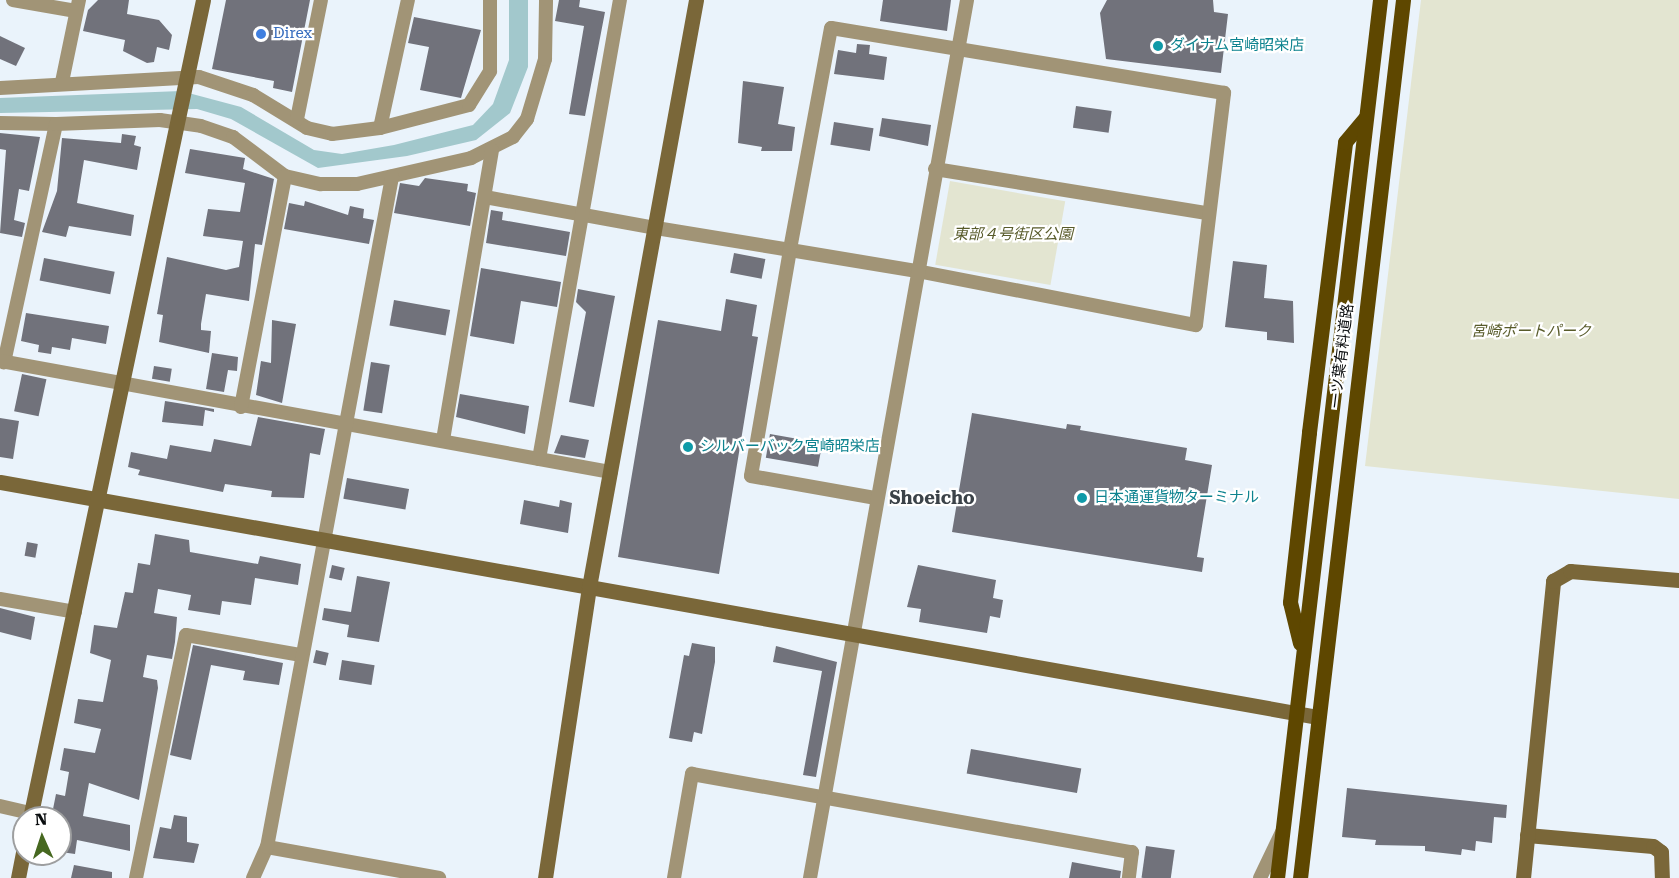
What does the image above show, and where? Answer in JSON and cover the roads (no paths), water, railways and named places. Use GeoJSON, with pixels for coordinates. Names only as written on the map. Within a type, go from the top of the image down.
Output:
{"type":"FeatureCollection","features":[{"type":"Feature","properties":{"kind":"main road","name":"一ツ葉有料道路"},"geometry":{"type":"LineString","coordinates":[[1277,878],[1380,0]]}},
{"type":"Feature","properties":{"kind":"main road","name":"一ツ葉有料道路"},"geometry":{"type":"LineString","coordinates":[[1300,878],[1403,0]]}},
{"type":"Feature","properties":{"kind":"street"},"geometry":{"type":"LineString","coordinates":[[13,0],[78,5],[62,82]]}},
{"type":"Feature","properties":{"kind":"street"},"geometry":{"type":"LineString","coordinates":[[33,806],[202,0]]}},
{"type":"Feature","properties":{"kind":"street"},"geometry":{"type":"LineString","coordinates":[[297,119],[321,0]]}},
{"type":"Feature","properties":{"kind":"street"},"geometry":{"type":"LineString","coordinates":[[380,128],[408,0]]}},
{"type":"Feature","properties":{"kind":"street"},"geometry":{"type":"LineString","coordinates":[[0,88],[62,82],[220,80],[332,134],[380,128],[469,105],[490,72],[490,0]]}},
{"type":"Feature","properties":{"kind":"street"},"geometry":{"type":"LineString","coordinates":[[0,123],[56,124],[179,118],[233,137],[285,176],[321,184],[392,177],[492,150],[513,137],[536,101],[545,59],[546,0]]}},
{"type":"Feature","properties":{"kind":"street"},"geometry":{"type":"LineString","coordinates":[[539,459],[620,0]]}},
{"type":"Feature","properties":{"kind":"street"},"geometry":{"type":"LineString","coordinates":[[545,878],[589,587],[656,228],[694,0]]}},
{"type":"Feature","properties":{"kind":"street"},"geometry":{"type":"LineString","coordinates":[[810,878],[876,498],[967,0]]}},
{"type":"Feature","properties":{"kind":"street"},"geometry":{"type":"LineString","coordinates":[[485,197],[656,228],[790,250],[917,271],[1196,325],[1224,93],[831,28],[790,250],[751,476],[876,498]]}},
{"type":"Feature","properties":{"kind":"street"},"geometry":{"type":"LineString","coordinates":[[56,124],[2,361],[242,407],[443,440],[611,472]]}},
{"type":"Feature","properties":{"kind":"street"},"geometry":{"type":"LineString","coordinates":[[443,440],[492,150]]}},
{"type":"Feature","properties":{"kind":"street"},"geometry":{"type":"LineString","coordinates":[[935,170],[1208,213]]}},
{"type":"Feature","properties":{"kind":"street"},"geometry":{"type":"LineString","coordinates":[[242,407],[285,176]]}},
{"type":"Feature","properties":{"kind":"street"},"geometry":{"type":"LineString","coordinates":[[253,878],[267,847],[322,539],[392,177]]}},
{"type":"Feature","properties":{"kind":"street"},"geometry":{"type":"LineString","coordinates":[[0,482],[1318,717]]}},
{"type":"Feature","properties":{"kind":"street"},"geometry":{"type":"LineString","coordinates":[[1522,878],[1553,581],[1570,571],[1679,580]]}},
{"type":"Feature","properties":{"kind":"street"},"geometry":{"type":"LineString","coordinates":[[0,599],[75,612]]}},
{"type":"Feature","properties":{"kind":"street"},"geometry":{"type":"LineString","coordinates":[[136,878],[186,635],[301,655]]}},
{"type":"Feature","properties":{"kind":"street"},"geometry":{"type":"LineString","coordinates":[[674,878],[692,774],[825,794],[1132,852],[1129,878]]}},
{"type":"Feature","properties":{"kind":"street"},"geometry":{"type":"LineString","coordinates":[[1260,878],[1282,831]]}},
{"type":"Feature","properties":{"kind":"street"},"geometry":{"type":"LineString","coordinates":[[1527,835],[1653,846],[1661,852],[1662,878]]}},
{"type":"Feature","properties":{"kind":"street"},"geometry":{"type":"LineString","coordinates":[[267,847],[439,878]]}},
{"type":"Feature","properties":{"kind":"water"},"geometry":{"type":"Polygon","coordinates":[[[509,0],[528,0],[528,67],[510,113],[476,140],[407,156],[318,168],[231,119],[197,109],[0,113],[0,98],[181,91],[241,107],[314,150],[342,154],[394,145],[473,125],[493,104],[509,60],[509,0]]]}},
{"type":"Feature","properties":{"kind":"place","name":"Direx"},"geometry":{"type":"Point","coordinates":[261,34]}},
{"type":"Feature","properties":{"kind":"place","name":"ダイナム宮崎昭栄店"},"geometry":{"type":"Point","coordinates":[1158,46]}},
{"type":"Feature","properties":{"kind":"place","name":"シルバーバック宮崎昭栄店"},"geometry":{"type":"Point","coordinates":[688,447]}},
{"type":"Feature","properties":{"kind":"place","name":"日本通運貨物ターミナル"},"geometry":{"type":"Point","coordinates":[1082,498]}},
{"type":"Feature","properties":{"kind":"district","name":"Shoeicho"},"geometry":{"type":"Point","coordinates":[932,498]}},
{"type":"Feature","properties":{"kind":"park label","name":"東部４号街区公園"},"geometry":{"type":"Point","coordinates":[1013,235]}},
{"type":"Feature","properties":{"kind":"park label","name":"宮崎ポートパーク"},"geometry":{"type":"Point","coordinates":[1531,332]}}]}
